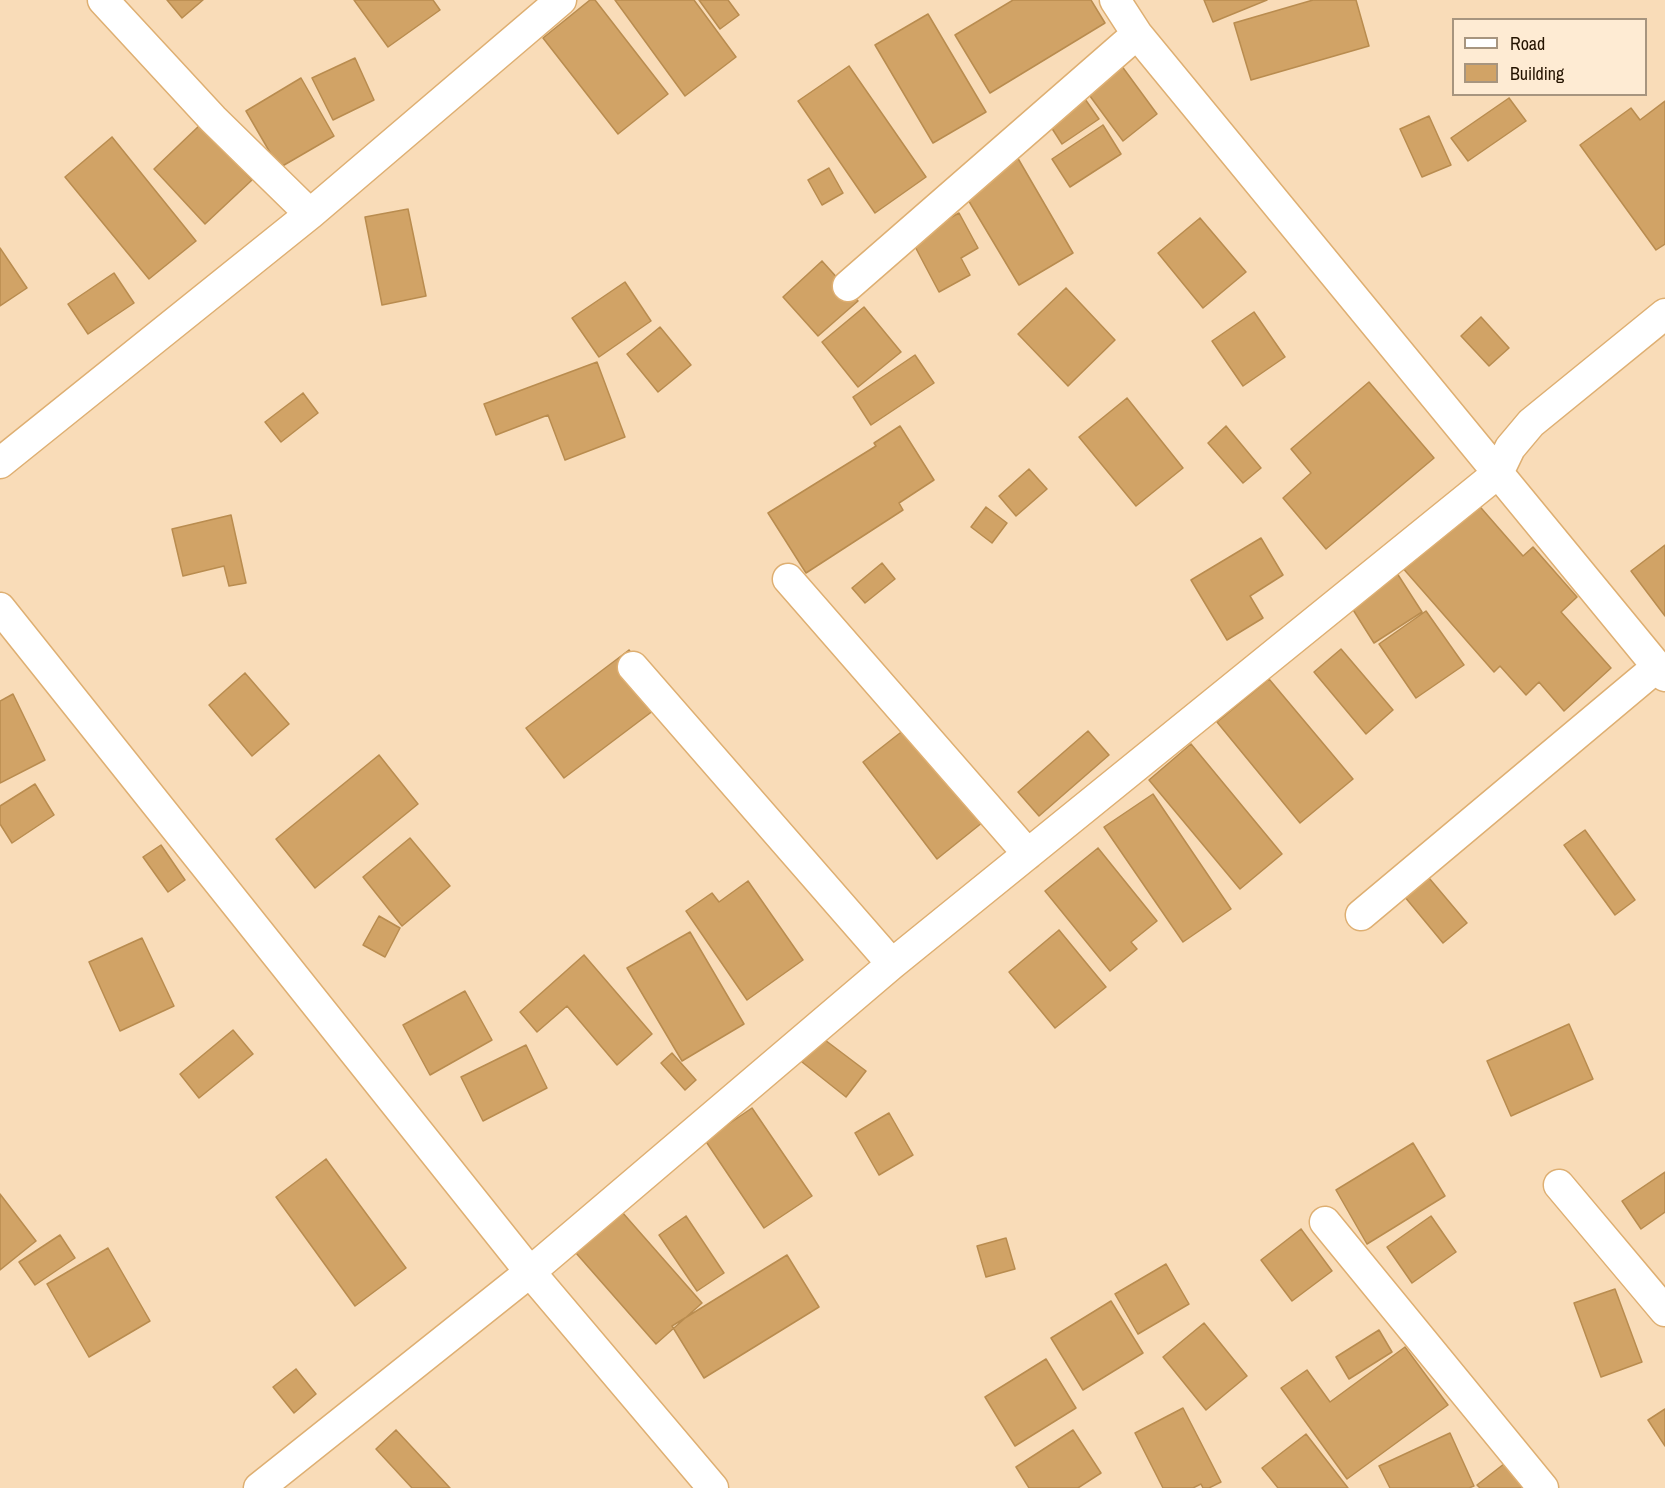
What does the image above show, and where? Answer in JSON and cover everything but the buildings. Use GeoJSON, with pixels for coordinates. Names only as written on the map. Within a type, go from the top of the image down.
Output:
{"type":"FeatureCollection","features":[{"type":"Feature","properties":{"kind":"street"},"geometry":{"type":"LineString","coordinates":[[103,0],[213,119],[310,214]]}},
{"type":"Feature","properties":{"kind":"street"},"geometry":{"type":"LineString","coordinates":[[0,463],[310,214],[561,0]]}},
{"type":"Feature","properties":{"kind":"street"},"geometry":{"type":"LineString","coordinates":[[1114,0],[1137,34],[1661,672],[1360,915]]}},
{"type":"Feature","properties":{"kind":"street"},"geometry":{"type":"LineString","coordinates":[[848,286],[1137,34]]}},
{"type":"Feature","properties":{"kind":"street"},"geometry":{"type":"LineString","coordinates":[[259,1488],[530,1272],[892,964],[1498,473],[1510,448],[1531,423],[1665,314]]}},
{"type":"Feature","properties":{"kind":"street"},"geometry":{"type":"LineString","coordinates":[[788,579],[1028,854]]}},
{"type":"Feature","properties":{"kind":"street"},"geometry":{"type":"LineString","coordinates":[[0,608],[530,1272],[713,1488]]}},
{"type":"Feature","properties":{"kind":"street"},"geometry":{"type":"LineString","coordinates":[[633,667],[892,964]]}},
{"type":"Feature","properties":{"kind":"street"},"geometry":{"type":"LineString","coordinates":[[1559,1185],[1665,1311]]}},
{"type":"Feature","properties":{"kind":"street"},"geometry":{"type":"LineString","coordinates":[[1325,1222],[1543,1488]]}}]}
